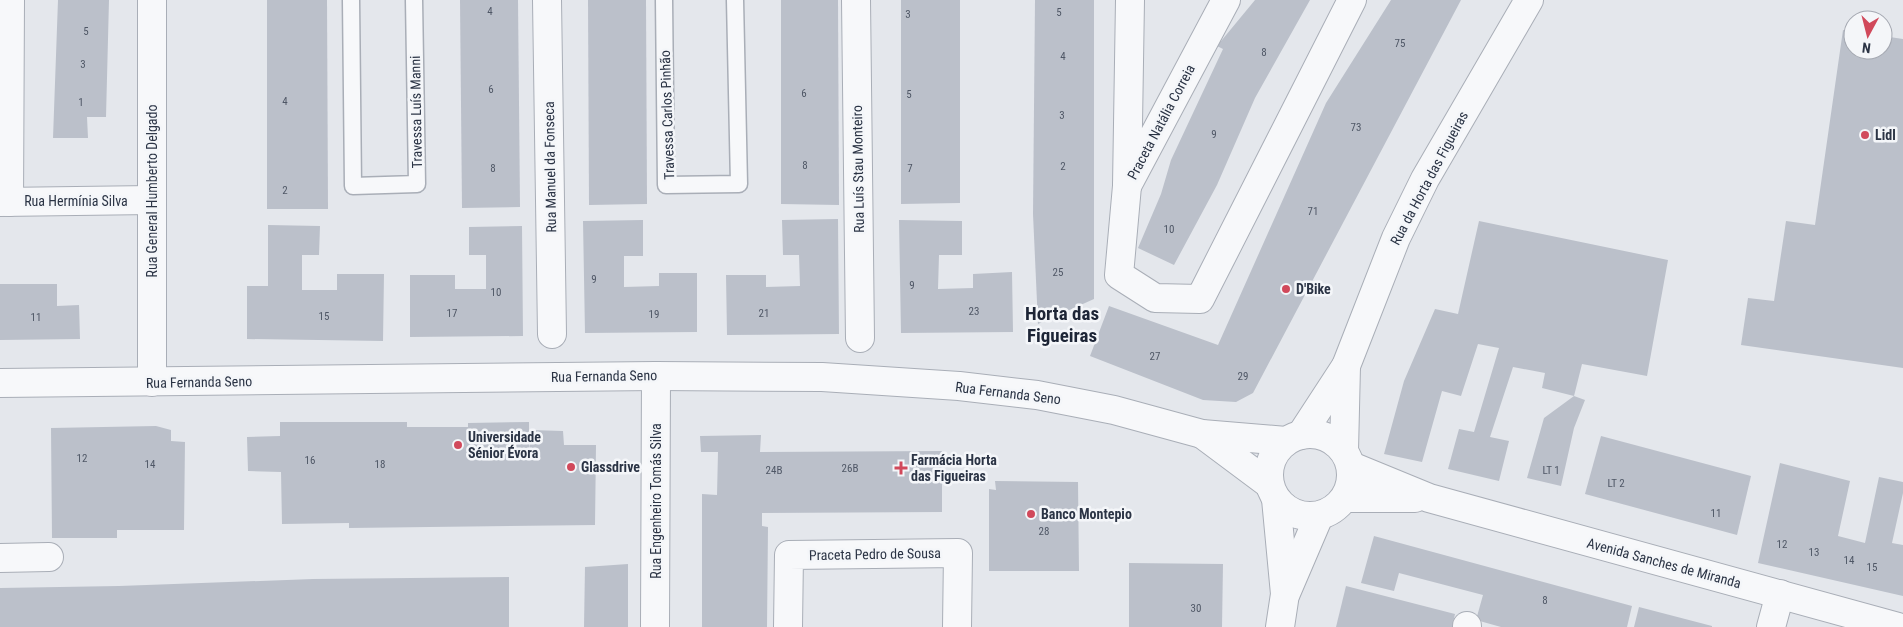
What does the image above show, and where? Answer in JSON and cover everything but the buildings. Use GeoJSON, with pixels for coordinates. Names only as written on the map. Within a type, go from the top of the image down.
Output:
{"type":"FeatureCollection","features":[{"type":"Feature","properties":{"kind":"street"},"geometry":{"type":"LineString","coordinates":[[4,202],[10,0]]}},
{"type":"Feature","properties":{"kind":"street","name":"Rua General Humberto Delgado"},"geometry":{"type":"LineString","coordinates":[[152,0],[152,382]]}},
{"type":"Feature","properties":{"kind":"street","name":"Rua Manuel da Fonseca"},"geometry":{"type":"LineString","coordinates":[[547,0],[552,334]]}},
{"type":"Feature","properties":{"kind":"street","name":"Rua Luís Stau Monteiro"},"geometry":{"type":"LineString","coordinates":[[856,0],[860,338]]}},
{"type":"Feature","properties":{"kind":"street","name":"Praceta Natália Correia"},"geometry":{"type":"LineString","coordinates":[[1127,186],[1130,0]]}},
{"type":"Feature","properties":{"kind":"street","name":"Praceta Natália Correia"},"geometry":{"type":"LineString","coordinates":[[1127,186],[1226,0]]}},
{"type":"Feature","properties":{"kind":"street"},"geometry":{"type":"LineString","coordinates":[[1127,186],[1119,275],[1155,298],[1200,299],[1352,0]]}},
{"type":"Feature","properties":{"kind":"street","name":"Rua da Horta das Figueiras"},"geometry":{"type":"LineString","coordinates":[[1293,438],[1346,366],[1396,238],[1421,188],[1529,0]]}},
{"type":"Feature","properties":{"kind":"street","name":"Rua Hermínia Silva"},"geometry":{"type":"LineString","coordinates":[[4,202],[152,200]]}},
{"type":"Feature","properties":{"kind":"street","name":"Rua da Horta das Figueiras"},"geometry":{"type":"LineString","coordinates":[[1346,366],[1348,458]]}},
{"type":"Feature","properties":{"kind":"street","name":"Rua Fernanda Seno"},"geometry":{"type":"LineString","coordinates":[[0,383],[656,376],[822,378],[968,387],[1037,395],[1114,410],[1202,434],[1293,438]]}},
{"type":"Feature","properties":{"kind":"street","name":"Rua Engenheiro Tomás Silva"},"geometry":{"type":"LineString","coordinates":[[655,627],[656,376]]}},
{"type":"Feature","properties":{"kind":"street","name":"Rua Fernanda Seno"},"geometry":{"type":"LineString","coordinates":[[1202,434],[1272,492]]}},
{"type":"Feature","properties":{"kind":"street"},"geometry":{"type":"LineString","coordinates":[[1272,492],[1288,511],[1303,516],[1319,516],[1334,510],[1345,498],[1351,482],[1348,458],[1332,440],[1317,434],[1293,438],[1274,453],[1269,468],[1272,492],[1285,594]]}},
{"type":"Feature","properties":{"kind":"street","name":"Avenida Sanches de Miranda"},"geometry":{"type":"LineString","coordinates":[[1348,458],[1429,498],[1898,627]]}},
{"type":"Feature","properties":{"kind":"street","name":"Avenida Sanches de Miranda"},"geometry":{"type":"LineString","coordinates":[[1345,498],[1429,498]]}},
{"type":"Feature","properties":{"kind":"street"},"geometry":{"type":"LineString","coordinates":[[1280,627],[1285,594],[1319,516]]}},
{"type":"Feature","properties":{"kind":"street","name":"Praceta Pedro de Sousa"},"geometry":{"type":"LineString","coordinates":[[788,627],[789,555],[958,553],[957,627]]}},
{"type":"Feature","properties":{"kind":"street"},"geometry":{"type":"LineString","coordinates":[[0,558],[48,557]]}},
{"type":"Feature","properties":{"kind":"street"},"geometry":{"type":"LineString","coordinates":[[1771,627],[1780,594]]}},
{"type":"Feature","properties":{"kind":"lane","name":"Travessa Luís Manni"},"geometry":{"type":"LineString","coordinates":[[351,0],[353,186],[417,184],[414,0]]}},
{"type":"Feature","properties":{"kind":"lane","name":"Travessa Carlos Pinhão"},"geometry":{"type":"LineString","coordinates":[[664,0],[666,185],[739,184],[735,0]]}},
{"type":"Feature","properties":{"kind":"place","name":"Lidl"},"geometry":{"type":"Point","coordinates":[1865,135]}},
{"type":"Feature","properties":{"kind":"place","name":"D'Bike"},"geometry":{"type":"Point","coordinates":[1286,289]}},
{"type":"Feature","properties":{"kind":"place","name":"Universidade Sénior Évora"},"geometry":{"type":"Point","coordinates":[458,445]}},
{"type":"Feature","properties":{"kind":"place","name":"Glassdrive"},"geometry":{"type":"Point","coordinates":[571,467]}},
{"type":"Feature","properties":{"kind":"place","name":"Farmácia Horta das Figueiras"},"geometry":{"type":"Point","coordinates":[901,468]}},
{"type":"Feature","properties":{"kind":"place","name":"Banco Montepio"},"geometry":{"type":"Point","coordinates":[1031,514]}},
{"type":"Feature","properties":{"kind":"district","name":"Horta das Figueiras"},"geometry":{"type":"Point","coordinates":[1062,324]}}]}
